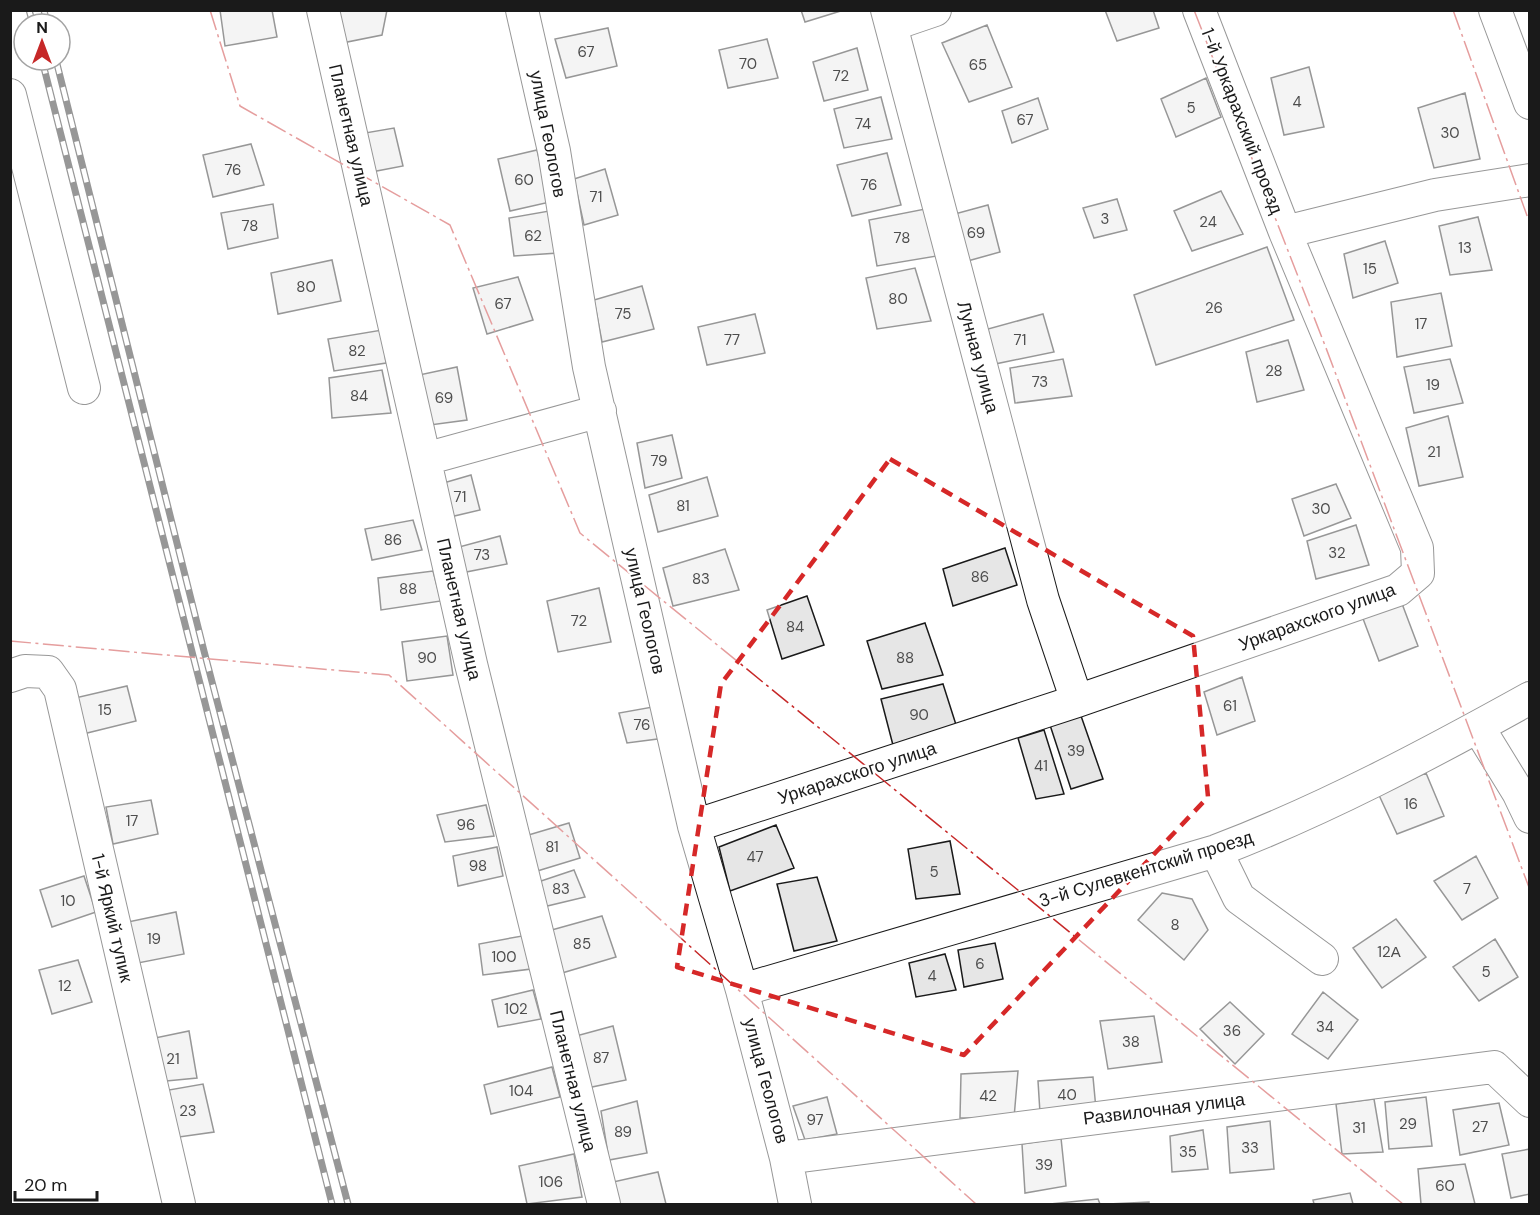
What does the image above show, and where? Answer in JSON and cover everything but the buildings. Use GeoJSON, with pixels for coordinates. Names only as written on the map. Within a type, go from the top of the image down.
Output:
{"type":"FeatureCollection","features":[{"type":"Feature","properties":{"kind":"street","name":"Планетная улица"},"geometry":{"type":"LineString","coordinates":[[323,10],[471,664],[604,1204]]}},
{"type":"Feature","properties":{"kind":"street","name":"улица Геологов"},"geometry":{"type":"LineString","coordinates":[[522,10],[554,151],[589,367],[694,826],[742,990],[786,1158],[795,1204]]}},
{"type":"Feature","properties":{"kind":"street"},"geometry":{"type":"LineString","coordinates":[[889,18],[935,10]]}},
{"type":"Feature","properties":{"kind":"street","name":"1-й Уркарахский проезд"},"geometry":{"type":"LineString","coordinates":[[1200,10],[1285,231]]}},
{"type":"Feature","properties":{"kind":"street"},"geometry":{"type":"LineString","coordinates":[[1496,10],[1530,103]]}},
{"type":"Feature","properties":{"kind":"street","name":"Лунная улица"},"geometry":{"type":"LineString","coordinates":[[889,18],[1043,600],[1077,701]]}},
{"type":"Feature","properties":{"kind":"street"},"geometry":{"type":"LineString","coordinates":[[10,95],[84,388]]}},
{"type":"Feature","properties":{"kind":"street"},"geometry":{"type":"LineString","coordinates":[[1285,231],[1435,195],[1530,180]]}},
{"type":"Feature","properties":{"kind":"street","name":"Уркарахского улица"},"geometry":{"type":"LineString","coordinates":[[694,826],[1077,701],[1398,591],[1418,573],[1417,548],[1285,231]]}},
{"type":"Feature","properties":{"kind":"street"},"geometry":{"type":"LineString","coordinates":[[425,459],[600,411]]}},
{"type":"Feature","properties":{"kind":"street","name":"1-й Яркий тупик"},"geometry":{"type":"LineString","coordinates":[[10,676],[25,671],[48,672],[60,689],[179,1204]]}},
{"type":"Feature","properties":{"kind":"street","name":"3-й Сулевкентский проезд"},"geometry":{"type":"LineString","coordinates":[[742,990],[1216,851],[1270,830],[1478,727],[1530,698]]}},
{"type":"Feature","properties":{"kind":"street"},"geometry":{"type":"LineString","coordinates":[[1478,727],[1518,792],[1530,817]]}},
{"type":"Feature","properties":{"kind":"street"},"geometry":{"type":"LineString","coordinates":[[1216,851],[1239,898],[1322,959]]}},
{"type":"Feature","properties":{"kind":"street","name":"Развилочная улица"},"geometry":{"type":"LineString","coordinates":[[786,1158],[1494,1066],[1530,1101]]}},
{"type":"Feature","properties":{"kind":"highlighted area"},"geometry":{"type":"Polygon","coordinates":[[[890,459],[1193,636],[1208,797],[964,1055],[677,967],[721,684],[890,459]]]}},
{"type":"Feature","properties":{"kind":"railway"},"geometry":{"type":"LineString","coordinates":[[45,72],[332,1204]]}},
{"type":"Feature","properties":{"kind":"railway"},"geometry":{"type":"LineString","coordinates":[[59,72],[204,651],[348,1204]]}},
{"type":"Feature","properties":{"kind":"power"},"geometry":{"type":"LineString","coordinates":[[210,10],[240,106],[450,225],[580,533],[1403,1204]]}},
{"type":"Feature","properties":{"kind":"power"},"geometry":{"type":"LineString","coordinates":[[1194,10],[1326,348],[1530,890]]}},
{"type":"Feature","properties":{"kind":"power"},"geometry":{"type":"LineString","coordinates":[[1453,10],[1530,224]]}},
{"type":"Feature","properties":{"kind":"power"},"geometry":{"type":"LineString","coordinates":[[10,641],[389,675],[976,1204]]}}]}
